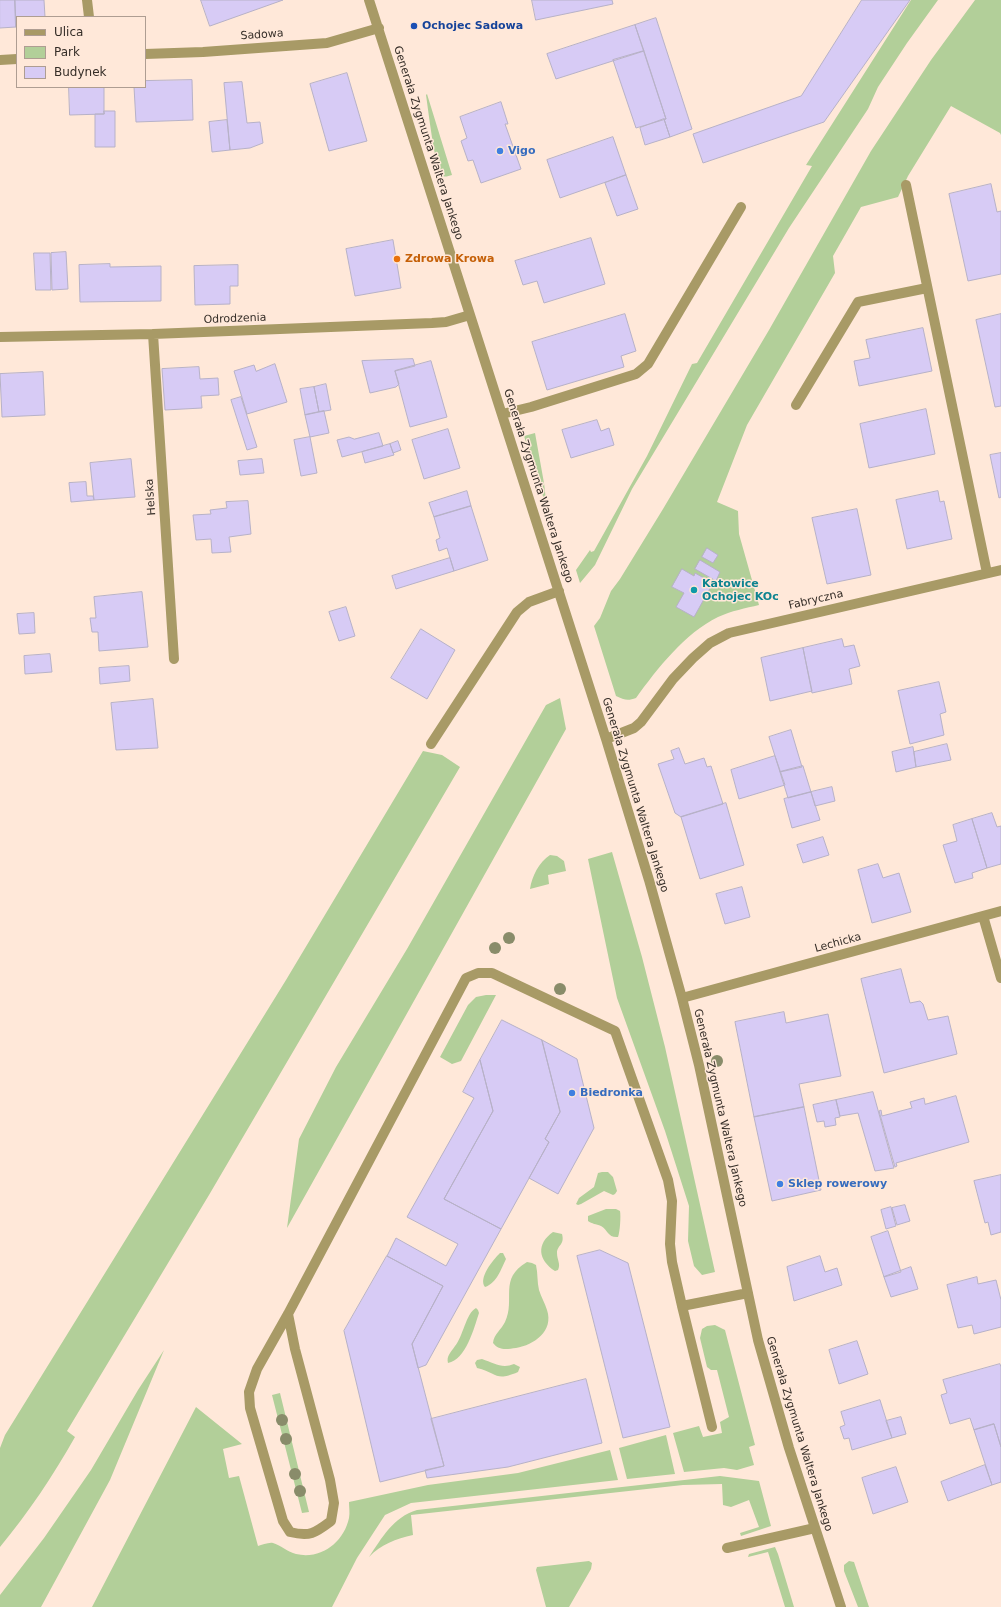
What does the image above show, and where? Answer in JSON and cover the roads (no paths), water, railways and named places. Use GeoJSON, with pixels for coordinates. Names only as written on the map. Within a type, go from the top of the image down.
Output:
{"type":"FeatureCollection","features":[{"type":"Feature","properties":{"kind":"street"},"geometry":{"type":"LineString","coordinates":[[87,0],[88,16]]}},
{"type":"Feature","properties":{"kind":"street","name":"Generała Zygmunta Waltera Jankego"},"geometry":{"type":"LineString","coordinates":[[370,0],[606,738],[649,880],[699,1065],[758,1340],[773,1398],[841,1607]]}},
{"type":"Feature","properties":{"kind":"street","name":"Sadowa"},"geometry":{"type":"LineString","coordinates":[[146,54],[204,52],[327,42],[378,28]]}},
{"type":"Feature","properties":{"kind":"street"},"geometry":{"type":"LineString","coordinates":[[0,60],[16,59]]}},
{"type":"Feature","properties":{"kind":"street"},"geometry":{"type":"LineString","coordinates":[[906,185],[987,573]]}},
{"type":"Feature","properties":{"kind":"street"},"geometry":{"type":"LineString","coordinates":[[502,414],[531,407],[636,374],[648,364],[741,207]]}},
{"type":"Feature","properties":{"kind":"street"},"geometry":{"type":"LineString","coordinates":[[796,405],[858,302],[927,288]]}},
{"type":"Feature","properties":{"kind":"street","name":"Odrodzenia"},"geometry":{"type":"LineString","coordinates":[[0,337],[153,334],[432,324],[470,315]]}},
{"type":"Feature","properties":{"kind":"street","name":"Helska"},"geometry":{"type":"LineString","coordinates":[[153,334],[174,659]]}},
{"type":"Feature","properties":{"kind":"street","name":"Fabryczna"},"geometry":{"type":"LineString","coordinates":[[606,738],[634,728],[641,722],[673,679],[693,658],[710,643],[729,633],[1001,570]]}},
{"type":"Feature","properties":{"kind":"street"},"geometry":{"type":"LineString","coordinates":[[431,744],[517,612],[529,602],[559,591]]}},
{"type":"Feature","properties":{"kind":"street","name":"Lechicka"},"geometry":{"type":"LineString","coordinates":[[682,998],[1001,911]]}},
{"type":"Feature","properties":{"kind":"street"},"geometry":{"type":"LineString","coordinates":[[983,916],[1001,978]]}},
{"type":"Feature","properties":{"kind":"street"},"geometry":{"type":"LineString","coordinates":[[288,1314],[295,1349],[328,1474],[334,1503],[331,1521],[317,1531],[303,1535],[290,1532],[283,1521],[250,1408],[249,1392],[257,1369],[288,1314],[466,978],[478,973],[492,973],[615,1031],[668,1180],[672,1201],[670,1244],[672,1256],[682,1306],[712,1426]]}},
{"type":"Feature","properties":{"kind":"street"},"geometry":{"type":"LineString","coordinates":[[682,1306],[748,1293]]}},
{"type":"Feature","properties":{"kind":"street"},"geometry":{"type":"LineString","coordinates":[[727,1548],[815,1528]]}},
{"type":"Feature","properties":{"kind":"place","name":"Ochojec Sadowa"},"geometry":{"type":"Point","coordinates":[414,26]}},
{"type":"Feature","properties":{"kind":"place","name":"Vigo"},"geometry":{"type":"Point","coordinates":[500,151]}},
{"type":"Feature","properties":{"kind":"place","name":"Zdrowa Krowa"},"geometry":{"type":"Point","coordinates":[397,259]}},
{"type":"Feature","properties":{"kind":"place","name":"Katowice Ochojec KOc"},"geometry":{"type":"Point","coordinates":[694,590]}},
{"type":"Feature","properties":{"kind":"place","name":"Biedronka"},"geometry":{"type":"Point","coordinates":[572,1093]}},
{"type":"Feature","properties":{"kind":"place","name":"Sklep rowerowy"},"geometry":{"type":"Point","coordinates":[780,1184]}}]}
